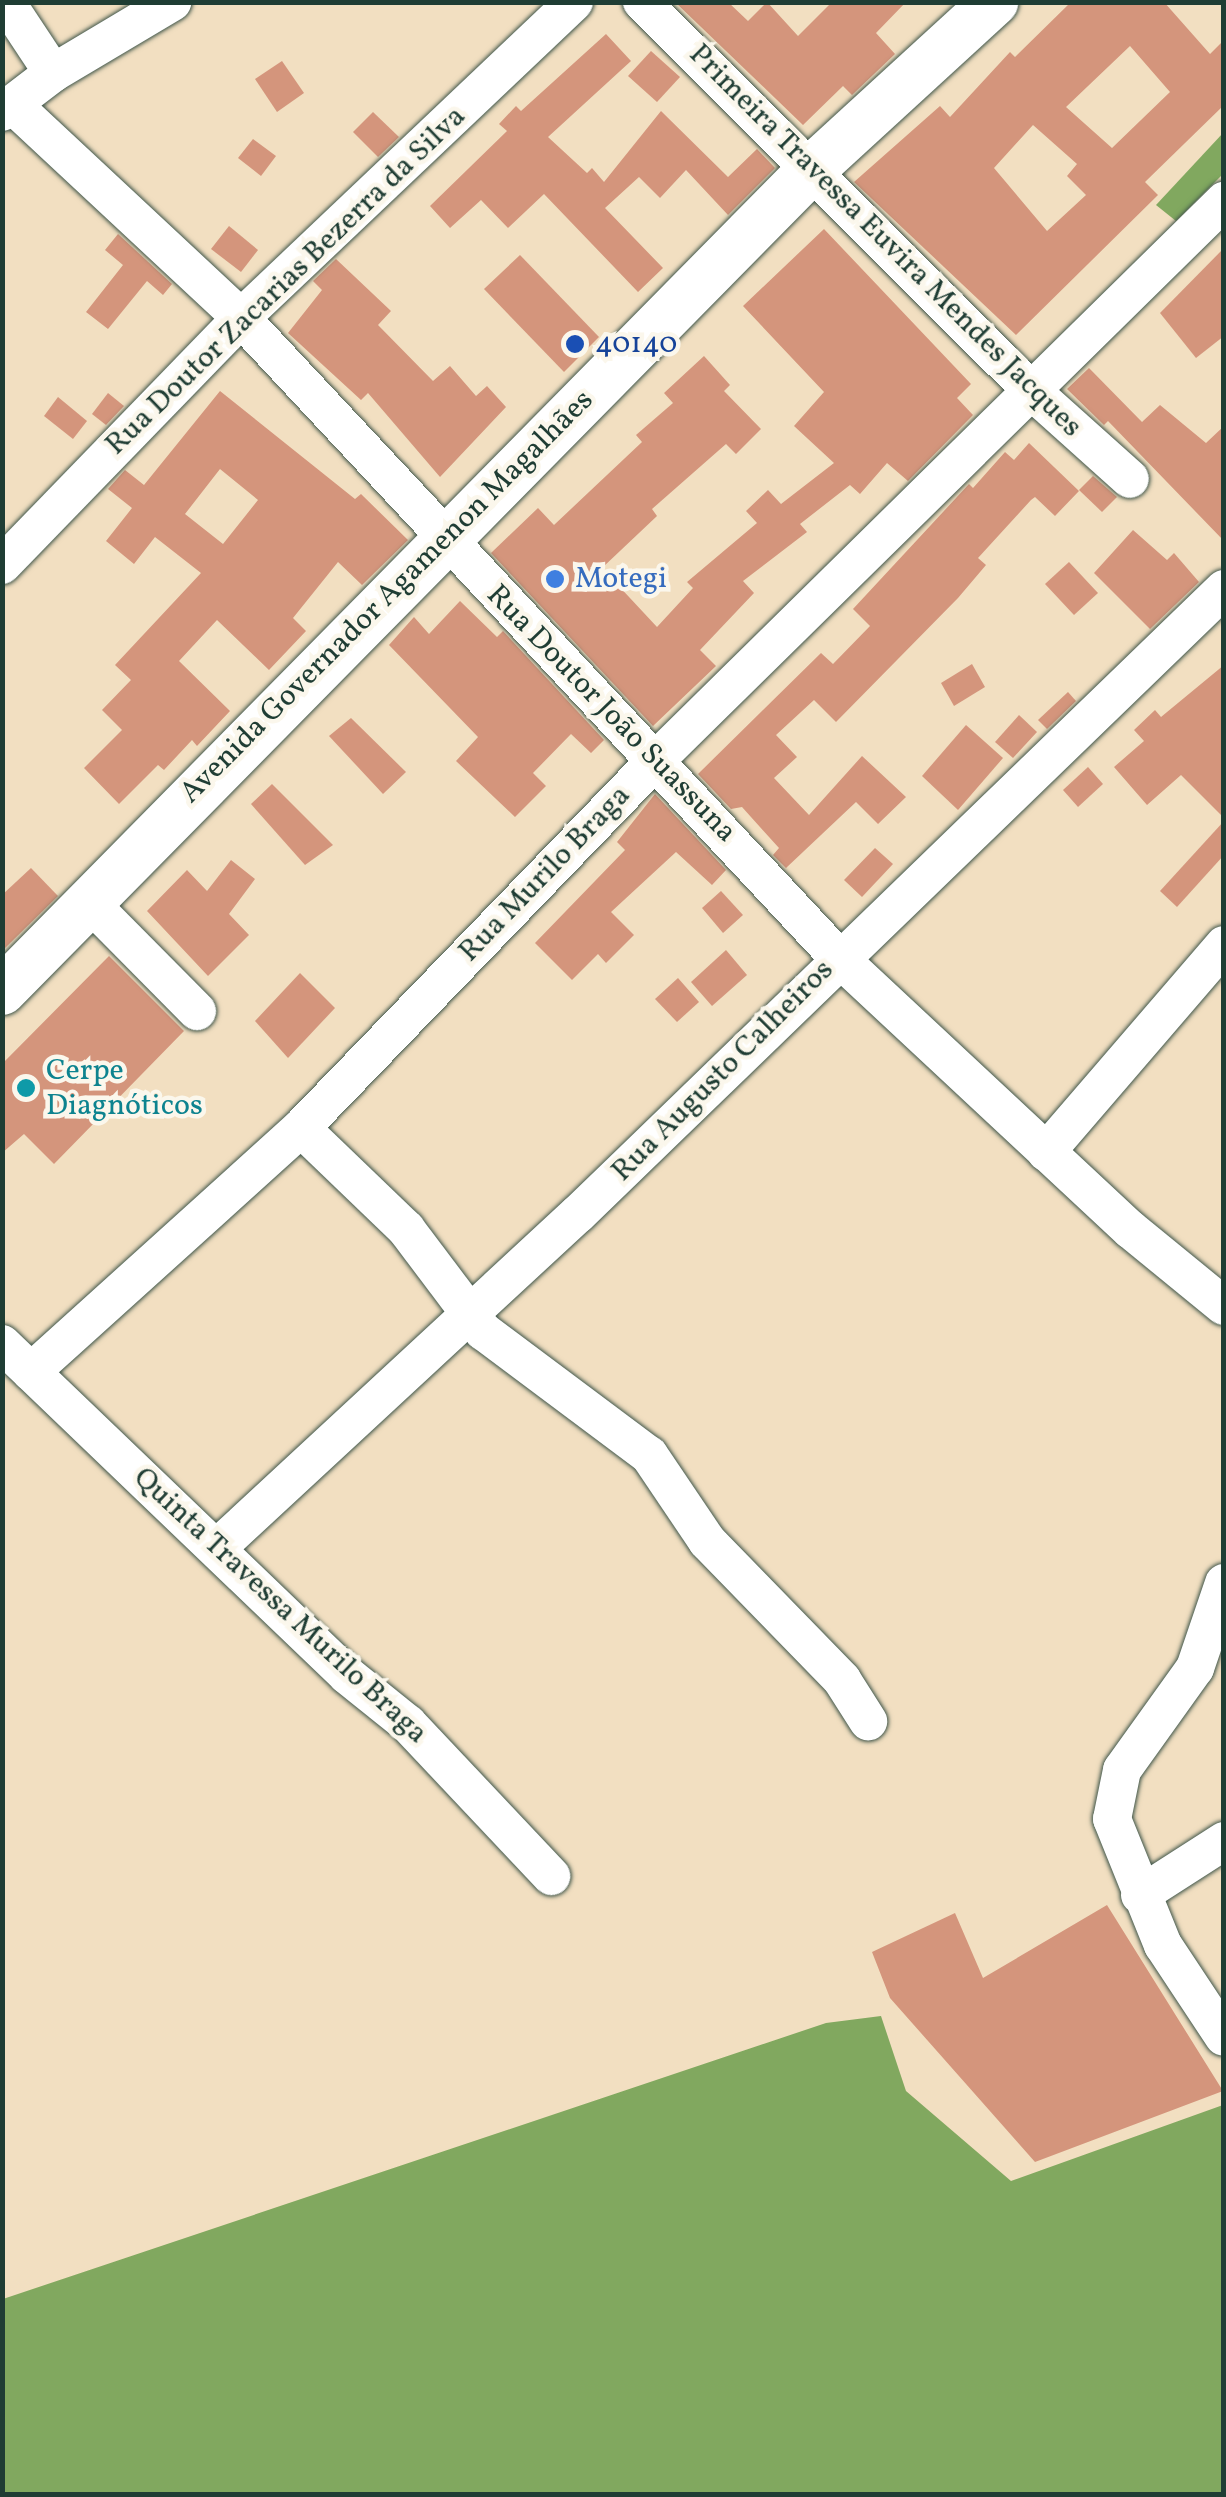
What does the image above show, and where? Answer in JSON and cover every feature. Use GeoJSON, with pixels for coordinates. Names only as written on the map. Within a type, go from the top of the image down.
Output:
{"type":"FeatureCollection","features":[{"type":"Feature","properties":{"kind":"main road","name":"Avenida Governador Agamenon Magalhães"},"geometry":{"type":"LineString","coordinates":[[2,991],[442,538],[813,168],[994,2]]}},
{"type":"Feature","properties":{"kind":"street"},"geometry":{"type":"LineString","coordinates":[[6,2],[52,73]]}},
{"type":"Feature","properties":{"kind":"street"},"geometry":{"type":"LineString","coordinates":[[8,109],[52,73],[172,2]]}},
{"type":"Feature","properties":{"kind":"street","name":"Rua Doutor Zacarias Bezerra da Silva"},"geometry":{"type":"LineString","coordinates":[[2,565],[241,318],[574,2]]}},
{"type":"Feature","properties":{"kind":"street","name":"Primeira Travessa Euvira Mendes Jacques"},"geometry":{"type":"LineString","coordinates":[[642,2],[813,168],[1033,392],[1130,479]]}},
{"type":"Feature","properties":{"kind":"street","name":"Rua Doutor João Suassuna"},"geometry":{"type":"LineString","coordinates":[[8,109],[241,318],[442,538],[658,759],[838,958],[1046,1152],[1224,1306]]}},
{"type":"Feature","properties":{"kind":"street","name":"Rua Murilo Braga"},"geometry":{"type":"LineString","coordinates":[[30,1372],[301,1128],[658,759],[1224,201]]}},
{"type":"Feature","properties":{"kind":"street","name":"Rua Augusto Calheiros"},"geometry":{"type":"LineString","coordinates":[[217,1548],[469,1316],[1223,590]]}},
{"type":"Feature","properties":{"kind":"street"},"geometry":{"type":"LineString","coordinates":[[88,900],[197,1011]]}},
{"type":"Feature","properties":{"kind":"street"},"geometry":{"type":"LineString","coordinates":[[1046,1152],[1224,945]]}},
{"type":"Feature","properties":{"kind":"street"},"geometry":{"type":"LineString","coordinates":[[301,1128],[406,1229],[469,1316],[504,1350],[649,1455],[707,1542],[842,1680],[868,1721]]}},
{"type":"Feature","properties":{"kind":"street","name":"Quinta Travessa Murilo Braga"},"geometry":{"type":"LineString","coordinates":[[2,1344],[347,1675],[408,1724],[551,1876]]}},
{"type":"Feature","properties":{"kind":"street"},"geometry":{"type":"LineString","coordinates":[[1222,1588],[1195,1668],[1114,1789],[1112,1819],[1163,1945],[1224,2037]]}},
{"type":"Feature","properties":{"kind":"street"},"geometry":{"type":"LineString","coordinates":[[1140,1895],[1224,1841]]}},
{"type":"Feature","properties":{"kind":"green space"},"geometry":{"type":"Polygon","coordinates":[[[1223,133],[1223,174],[1176,221],[1156,205],[1223,133]]]}},
{"type":"Feature","properties":{"kind":"green space"},"geometry":{"type":"Polygon","coordinates":[[[881,2016],[906,2091],[1011,2181],[1223,2105],[1223,2494],[3,2494],[3,2299],[826,2023],[881,2016]]]}},
{"type":"Feature","properties":{"kind":"building"},"geometry":{"type":"Polygon","coordinates":[[[675,2],[728,2],[748,21],[767,2],[798,36],[832,2],[906,2],[876,33],[895,54],[852,95],[843,86],[803,125],[675,2]]]}},
{"type":"Feature","properties":{"kind":"building"},"geometry":{"type":"Polygon","coordinates":[[[1071,2],[1164,2],[1210,54],[1224,40],[1224,105],[1145,182],[1158,195],[1016,335],[854,182],[940,106],[950,117],[1010,52],[1015,57],[1071,2]],[[1130,46],[1066,107],[1112,148],[1170,92],[1130,46]],[[1033,125],[994,168],[1047,231],[1086,195],[1067,176],[1077,164],[1033,125]]]}},
{"type":"Feature","properties":{"kind":"building"},"geometry":{"type":"Polygon","coordinates":[[[606,34],[631,61],[548,137],[587,173],[592,168],[604,182],[661,111],[728,177],[757,149],[775,168],[728,215],[686,170],[660,198],[639,177],[605,208],[663,268],[638,292],[544,194],[508,228],[481,200],[450,228],[430,206],[507,131],[499,124],[516,106],[521,111],[606,34]]]}},
{"type":"Feature","properties":{"kind":"building"},"geometry":{"type":"Polygon","coordinates":[[[651,51],[680,77],[657,102],[628,76],[651,51]]]}},
{"type":"Feature","properties":{"kind":"building"},"geometry":{"type":"Polygon","coordinates":[[[282,61],[304,93],[277,112],[255,79],[282,61]]]}},
{"type":"Feature","properties":{"kind":"building"},"geometry":{"type":"Polygon","coordinates":[[[373,112],[399,137],[378,157],[353,132],[373,112]]]}},
{"type":"Feature","properties":{"kind":"building"},"geometry":{"type":"Polygon","coordinates":[[[253,139],[276,156],[261,176],[238,158],[253,139]]]}},
{"type":"Feature","properties":{"kind":"building"},"geometry":{"type":"Polygon","coordinates":[[[229,226],[258,250],[241,272],[211,249],[229,226]]]}},
{"type":"Feature","properties":{"kind":"building"},"geometry":{"type":"Polygon","coordinates":[[[824,229],[971,384],[957,398],[973,415],[908,481],[887,463],[860,494],[850,485],[800,524],[807,532],[743,581],[754,593],[700,650],[716,666],[653,726],[491,553],[538,508],[554,525],[642,442],[636,435],[673,403],[664,393],[704,356],[730,385],[724,391],[761,429],[736,454],[726,444],[652,509],[657,516],[602,568],[657,627],[693,588],[687,582],[757,523],[746,511],[768,490],[781,504],[834,463],[794,426],[824,392],[743,306],[824,229]]]}},
{"type":"Feature","properties":{"kind":"building"},"geometry":{"type":"Polygon","coordinates":[[[118,234],[172,284],[163,295],[147,281],[108,329],[86,312],[123,265],[105,250],[118,234]]]}},
{"type":"Feature","properties":{"kind":"building"},"geometry":{"type":"Polygon","coordinates":[[[1224,248],[1224,336],[1196,358],[1160,313],[1224,248]]]}},
{"type":"Feature","properties":{"kind":"building"},"geometry":{"type":"Polygon","coordinates":[[[520,255],[599,337],[564,372],[484,289],[520,255]]]}},
{"type":"Feature","properties":{"kind":"building"},"geometry":{"type":"Polygon","coordinates":[[[336,259],[391,311],[378,325],[433,381],[450,366],[476,396],[487,386],[506,407],[440,477],[368,393],[361,400],[288,333],[322,290],[313,281],[336,259]]]}},
{"type":"Feature","properties":{"kind":"building"},"geometry":{"type":"Polygon","coordinates":[[[1089,368],[1142,422],[1160,405],[1206,443],[1224,426],[1224,541],[1108,421],[1104,425],[1067,389],[1089,368]]]}},
{"type":"Feature","properties":{"kind":"building"},"geometry":{"type":"Polygon","coordinates":[[[220,391],[355,499],[361,494],[408,540],[362,585],[338,562],[293,618],[306,631],[269,670],[217,620],[179,661],[230,711],[197,746],[192,740],[164,770],[158,765],[119,804],[84,768],[122,730],[102,710],[131,680],[115,665],[201,573],[155,537],[134,564],[106,541],[132,508],[108,489],[125,470],[144,485],[220,391]],[[220,469],[185,514],[223,544],[258,500],[220,469]]]}},
{"type":"Feature","properties":{"kind":"building"},"geometry":{"type":"Polygon","coordinates":[[[108,393],[124,406],[106,425],[92,414],[108,393]]]}},
{"type":"Feature","properties":{"kind":"building"},"geometry":{"type":"Polygon","coordinates":[[[58,397],[87,421],[73,439],[44,416],[58,397]]]}},
{"type":"Feature","properties":{"kind":"building"},"geometry":{"type":"Polygon","coordinates":[[[1029,443],[1079,491],[1055,516],[1035,497],[1031,500],[978,558],[986,565],[958,598],[836,722],[814,700],[776,735],[797,757],[774,778],[809,815],[862,756],[906,797],[878,824],[856,802],[786,868],[773,855],[779,848],[742,807],[731,809],[698,774],[821,653],[833,664],[870,626],[853,609],[969,484],[973,488],[1005,452],[1014,460],[1029,443]]]}},
{"type":"Feature","properties":{"kind":"building"},"geometry":{"type":"Polygon","coordinates":[[[1093,476],[1117,497],[1102,512],[1079,490],[1093,476]]]}},
{"type":"Feature","properties":{"kind":"building"},"geometry":{"type":"Polygon","coordinates":[[[1133,530],[1167,560],[1174,553],[1199,582],[1150,629],[1094,573],[1133,530]]]}},
{"type":"Feature","properties":{"kind":"building"},"geometry":{"type":"Polygon","coordinates":[[[1069,562],[1098,593],[1074,615],[1045,584],[1069,562]]]}},
{"type":"Feature","properties":{"kind":"building"},"geometry":{"type":"Polygon","coordinates":[[[460,601],[497,637],[503,631],[604,740],[591,753],[571,734],[533,773],[546,786],[515,817],[456,761],[478,737],[389,645],[414,617],[429,634],[460,601]]]}},
{"type":"Feature","properties":{"kind":"building"},"geometry":{"type":"Polygon","coordinates":[[[972,664],[985,687],[954,706],[941,683],[972,664]]]}},
{"type":"Feature","properties":{"kind":"building"},"geometry":{"type":"Polygon","coordinates":[[[1224,665],[1224,818],[1181,775],[1147,805],[1114,767],[1144,741],[1134,730],[1155,710],[1161,717],[1224,665]]]}},
{"type":"Feature","properties":{"kind":"building"},"geometry":{"type":"Polygon","coordinates":[[[1068,692],[1076,701],[1047,729],[1038,720],[1068,692]]]}},
{"type":"Feature","properties":{"kind":"building"},"geometry":{"type":"Polygon","coordinates":[[[1019,715],[1037,732],[1013,758],[995,742],[1019,715]]]}},
{"type":"Feature","properties":{"kind":"building"},"geometry":{"type":"Polygon","coordinates":[[[351,718],[406,772],[383,794],[329,736],[351,718]]]}},
{"type":"Feature","properties":{"kind":"building"},"geometry":{"type":"Polygon","coordinates":[[[966,725],[1003,758],[958,810],[922,776],[966,725]]]}},
{"type":"Feature","properties":{"kind":"building"},"geometry":{"type":"Polygon","coordinates":[[[1088,767],[1103,784],[1078,807],[1063,790],[1088,767]]]}},
{"type":"Feature","properties":{"kind":"building"},"geometry":{"type":"Polygon","coordinates":[[[272,784],[333,845],[305,865],[251,804],[272,784]]]}},
{"type":"Feature","properties":{"kind":"building"},"geometry":{"type":"Polygon","coordinates":[[[655,794],[726,870],[712,885],[676,852],[611,912],[634,935],[606,963],[598,954],[572,980],[535,943],[625,850],[617,842],[655,794]]]}},
{"type":"Feature","properties":{"kind":"building"},"geometry":{"type":"Polygon","coordinates":[[[1224,821],[1224,855],[1177,907],[1160,891],[1224,821]]]}},
{"type":"Feature","properties":{"kind":"building"},"geometry":{"type":"Polygon","coordinates":[[[875,848],[893,864],[862,897],[844,880],[875,848]]]}},
{"type":"Feature","properties":{"kind":"building"},"geometry":{"type":"Polygon","coordinates":[[[231,860],[255,879],[229,914],[249,935],[208,976],[147,911],[187,870],[207,891],[231,860]]]}},
{"type":"Feature","properties":{"kind":"building"},"geometry":{"type":"Polygon","coordinates":[[[31,868],[58,896],[2,951],[2,895],[31,868]]]}},
{"type":"Feature","properties":{"kind":"building"},"geometry":{"type":"Polygon","coordinates":[[[721,891],[743,915],[723,933],[702,908],[721,891]]]}},
{"type":"Feature","properties":{"kind":"building"},"geometry":{"type":"Polygon","coordinates":[[[726,950],[747,975],[712,1006],[691,982],[726,950]]]}},
{"type":"Feature","properties":{"kind":"building"},"geometry":{"type":"Polygon","coordinates":[[[109,956],[184,1031],[54,1164],[24,1134],[2,1153],[2,1064],[109,956]]]}},
{"type":"Feature","properties":{"kind":"building"},"geometry":{"type":"Polygon","coordinates":[[[300,973],[335,1008],[288,1058],[255,1021],[300,973]]]}},
{"type":"Feature","properties":{"kind":"building"},"geometry":{"type":"Polygon","coordinates":[[[678,978],[699,1002],[677,1022],[655,999],[678,978]]]}},
{"type":"Feature","properties":{"kind":"building"},"geometry":{"type":"Polygon","coordinates":[[[1107,1905],[1223,2091],[1035,2162],[890,1998],[872,1952],[955,1913],[983,1978],[1107,1905]]]}},
{"type":"Feature","properties":{"kind":"place","name":"40140"},"geometry":{"type":"Point","coordinates":[575,344]}},
{"type":"Feature","properties":{"kind":"place","name":"Motegi"},"geometry":{"type":"Point","coordinates":[555,579]}},
{"type":"Feature","properties":{"kind":"place","name":"Cerpe Diagnóticos"},"geometry":{"type":"Point","coordinates":[26,1088]}}]}
